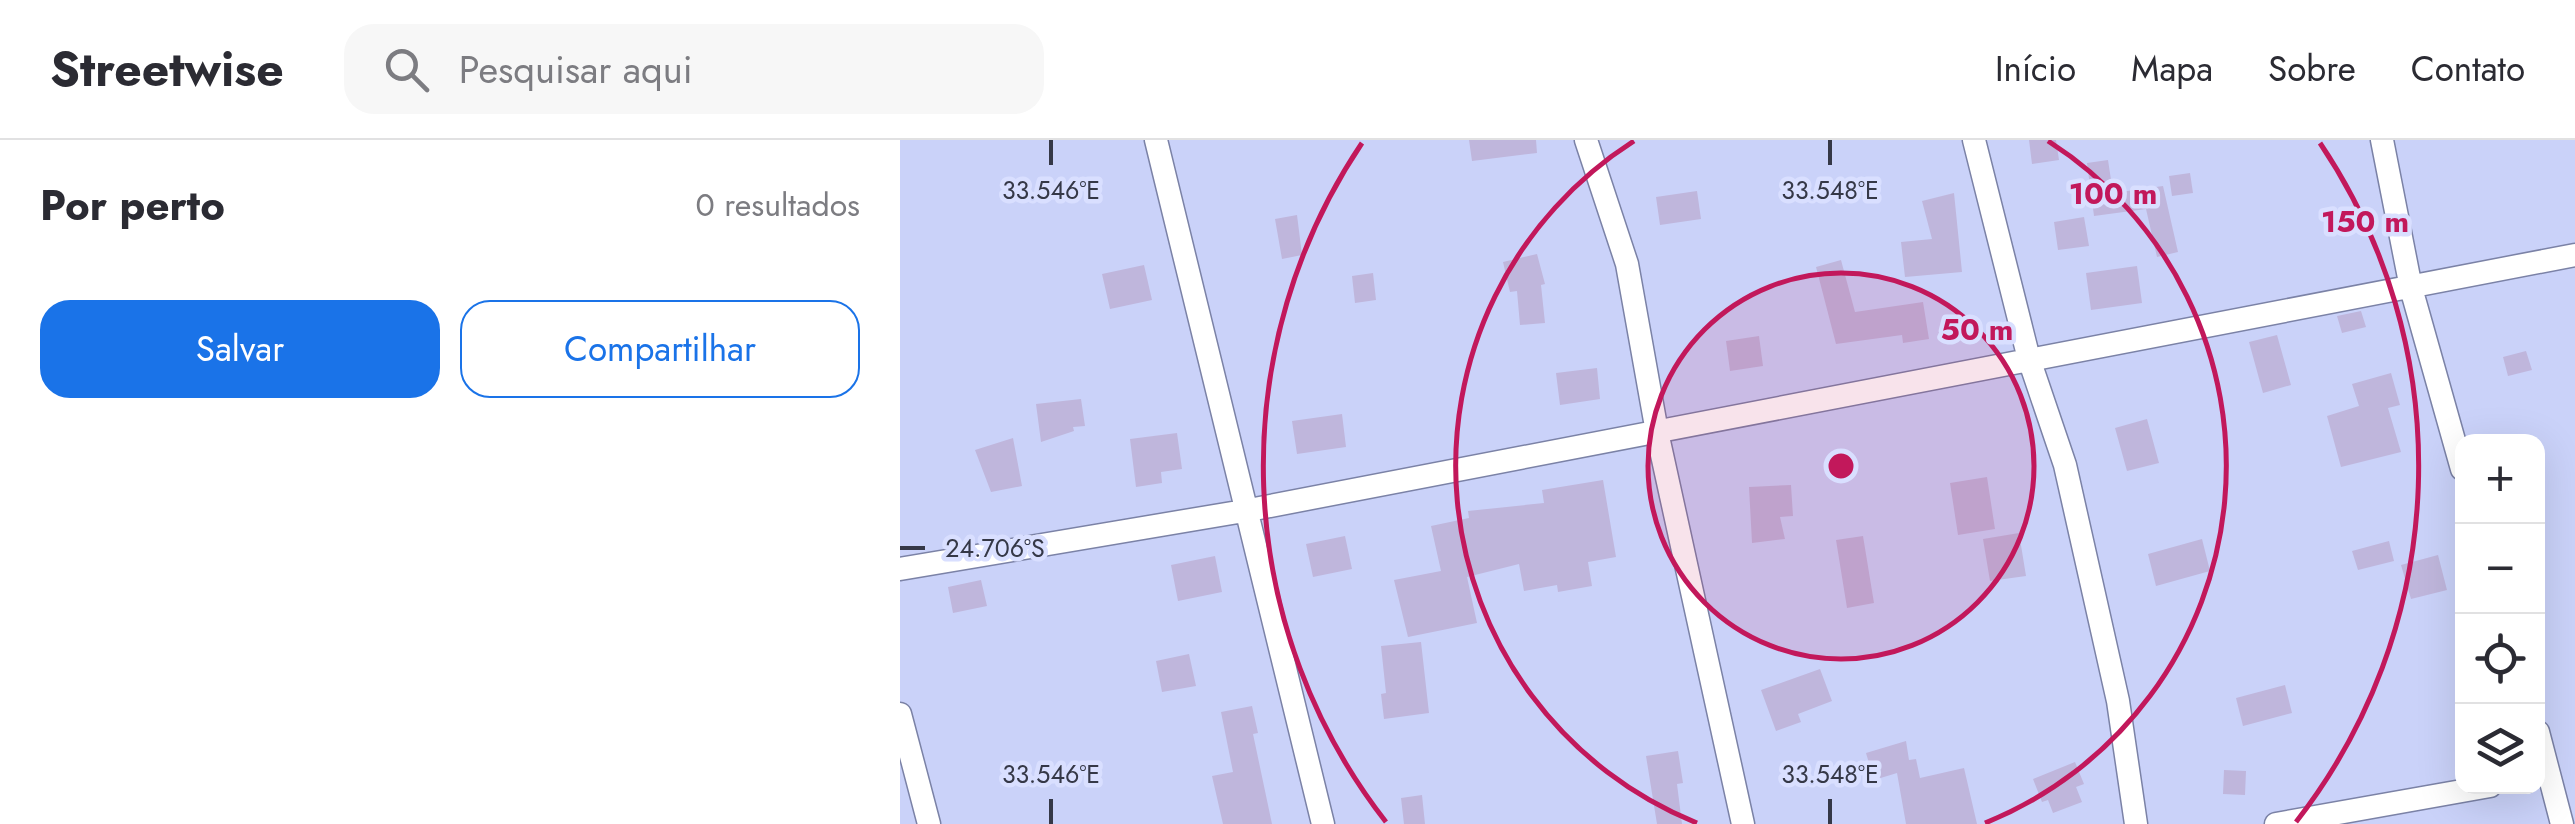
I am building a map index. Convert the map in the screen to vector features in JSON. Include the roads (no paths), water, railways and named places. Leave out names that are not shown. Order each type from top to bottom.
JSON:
[{"type":"street","points":[[1156,140],[1323,824]]},
{"type":"street","points":[[1586,140],[1628,264],[1658,432],[1743,824]]},
{"type":"street","points":[[1974,140],[2030,358],[2065,465],[2118,702],[2136,824]]},
{"type":"street","points":[[2382,140],[2411,288],[2455,445]]},
{"type":"street","points":[[900,569],[1244,511],[2575,255]]},
{"type":"street","points":[[900,714],[929,824]]},
{"type":"street","points":[[2545,777],[2575,771]]},
{"type":"street","points":[[2545,780],[2562,824]]},
{"type":"street","points":[[2276,824],[2455,792]]}]
